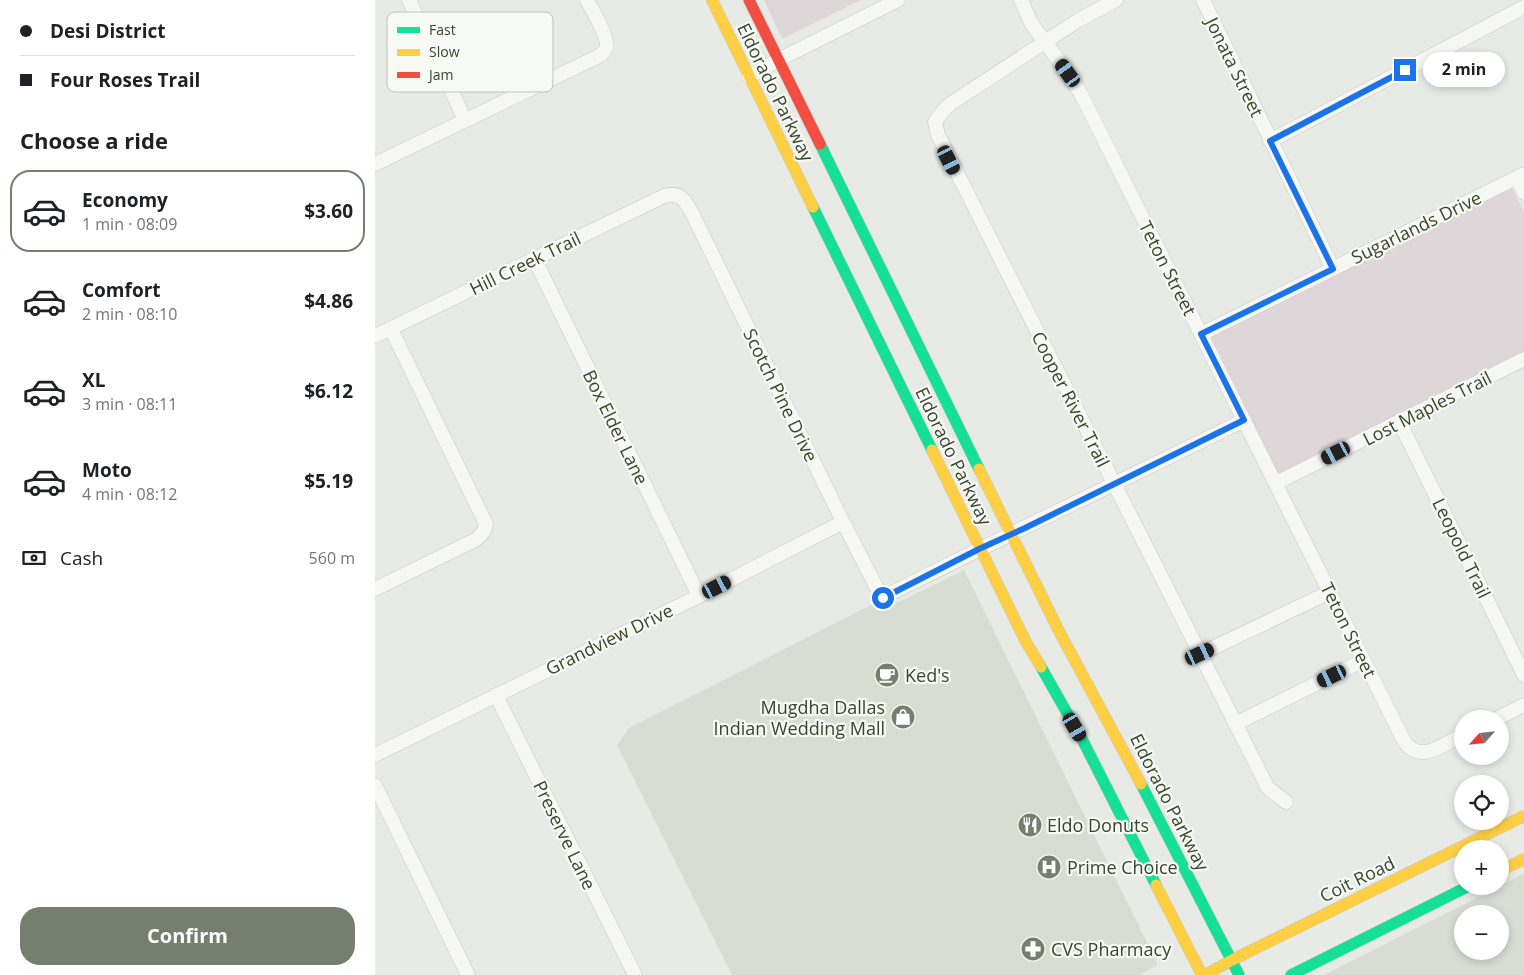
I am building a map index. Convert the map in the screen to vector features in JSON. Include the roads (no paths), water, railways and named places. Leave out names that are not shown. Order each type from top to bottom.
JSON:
[{"type":"main road","name":"Eldorado Parkway","points":[[712,0],[979,549],[1025,640],[1090,737],[1204,975]]},
{"type":"main road","name":"Eldorado Parkway","points":[[749,0],[1059,631],[1111,726],[1233,960],[1239,975]]},
{"type":"main road","points":[[1090,737],[1111,726]]},
{"type":"main road","name":"Coit Road","points":[[1204,975],[1524,816]]},
{"type":"main road","points":[[1509,866],[1524,859]]},
{"type":"main road","points":[[1291,975],[1454,894]]},
{"type":"street","points":[[409,0],[415,12]]},
{"type":"street","points":[[553,78],[597,57],[607,47],[604,34],[587,0]]},
{"type":"street","points":[[749,77],[778,60],[898,0]]},
{"type":"street","name":"Teton Street","points":[[1021,0],[1031,23],[1081,94],[1404,741],[1409,748],[1417,753],[1429,752],[1454,740]]},
{"type":"street","points":[[1045,42],[1077,21],[1116,0]]},
{"type":"street","name":"Jonata Street","points":[[1203,0],[1333,269]]},
{"type":"street","points":[[1270,141],[1524,7]]},
{"type":"street","name":"Cooper River Trail","points":[[1045,42],[950,104],[935,122],[938,135],[1268,788],[1286,802]]},
{"type":"street","points":[[452,92],[465,120]]},
{"type":"street","points":[[375,164],[524,92]]},
{"type":"street","points":[[1520,176],[1524,193]]},
{"type":"street","name":"Sugarlands Drive","points":[[1201,334],[1520,176]]},
{"type":"street","name":"Scotch Pine Drive","points":[[676,195],[685,202],[692,213],[843,522],[883,598],[979,549]]},
{"type":"street","name":"Hill Creek Trail","points":[[375,336],[664,196],[676,195]]},
{"type":"street","name":"Box Elder Lane","points":[[534,258],[699,596]]},
{"type":"street","points":[[375,589],[475,540],[485,529],[485,520],[391,329]]},
{"type":"street","name":"Lost Maples Trail","points":[[1276,483],[1524,359]]},
{"type":"street","points":[[979,549],[1244,420]]},
{"type":"street","name":"Leopold Trail","points":[[1399,421],[1524,675]]},
{"type":"street","name":"Grandview Drive","points":[[375,755],[699,596],[843,522]]},
{"type":"street","points":[[1200,654],[1330,592]]},
{"type":"street","points":[[1235,724],[1364,660]]},
{"type":"street","name":"Preserve Lane","points":[[496,695],[630,973]]},
{"type":"street","points":[[1509,712],[1524,705]]},
{"type":"street","points":[[375,785],[468,975]]},
{"type":"place","name":"Ked's","points":[[887,675]]},
{"type":"place","name":"Mugdha Dallas Indian Wedding Mall","points":[[903,717]]},
{"type":"place","name":"Eldo Donuts","points":[[1030,825]]},
{"type":"place","name":"Prime Choice","points":[[1049,867]]},
{"type":"place","name":"CVS Pharmacy","points":[[1033,949]]}]
